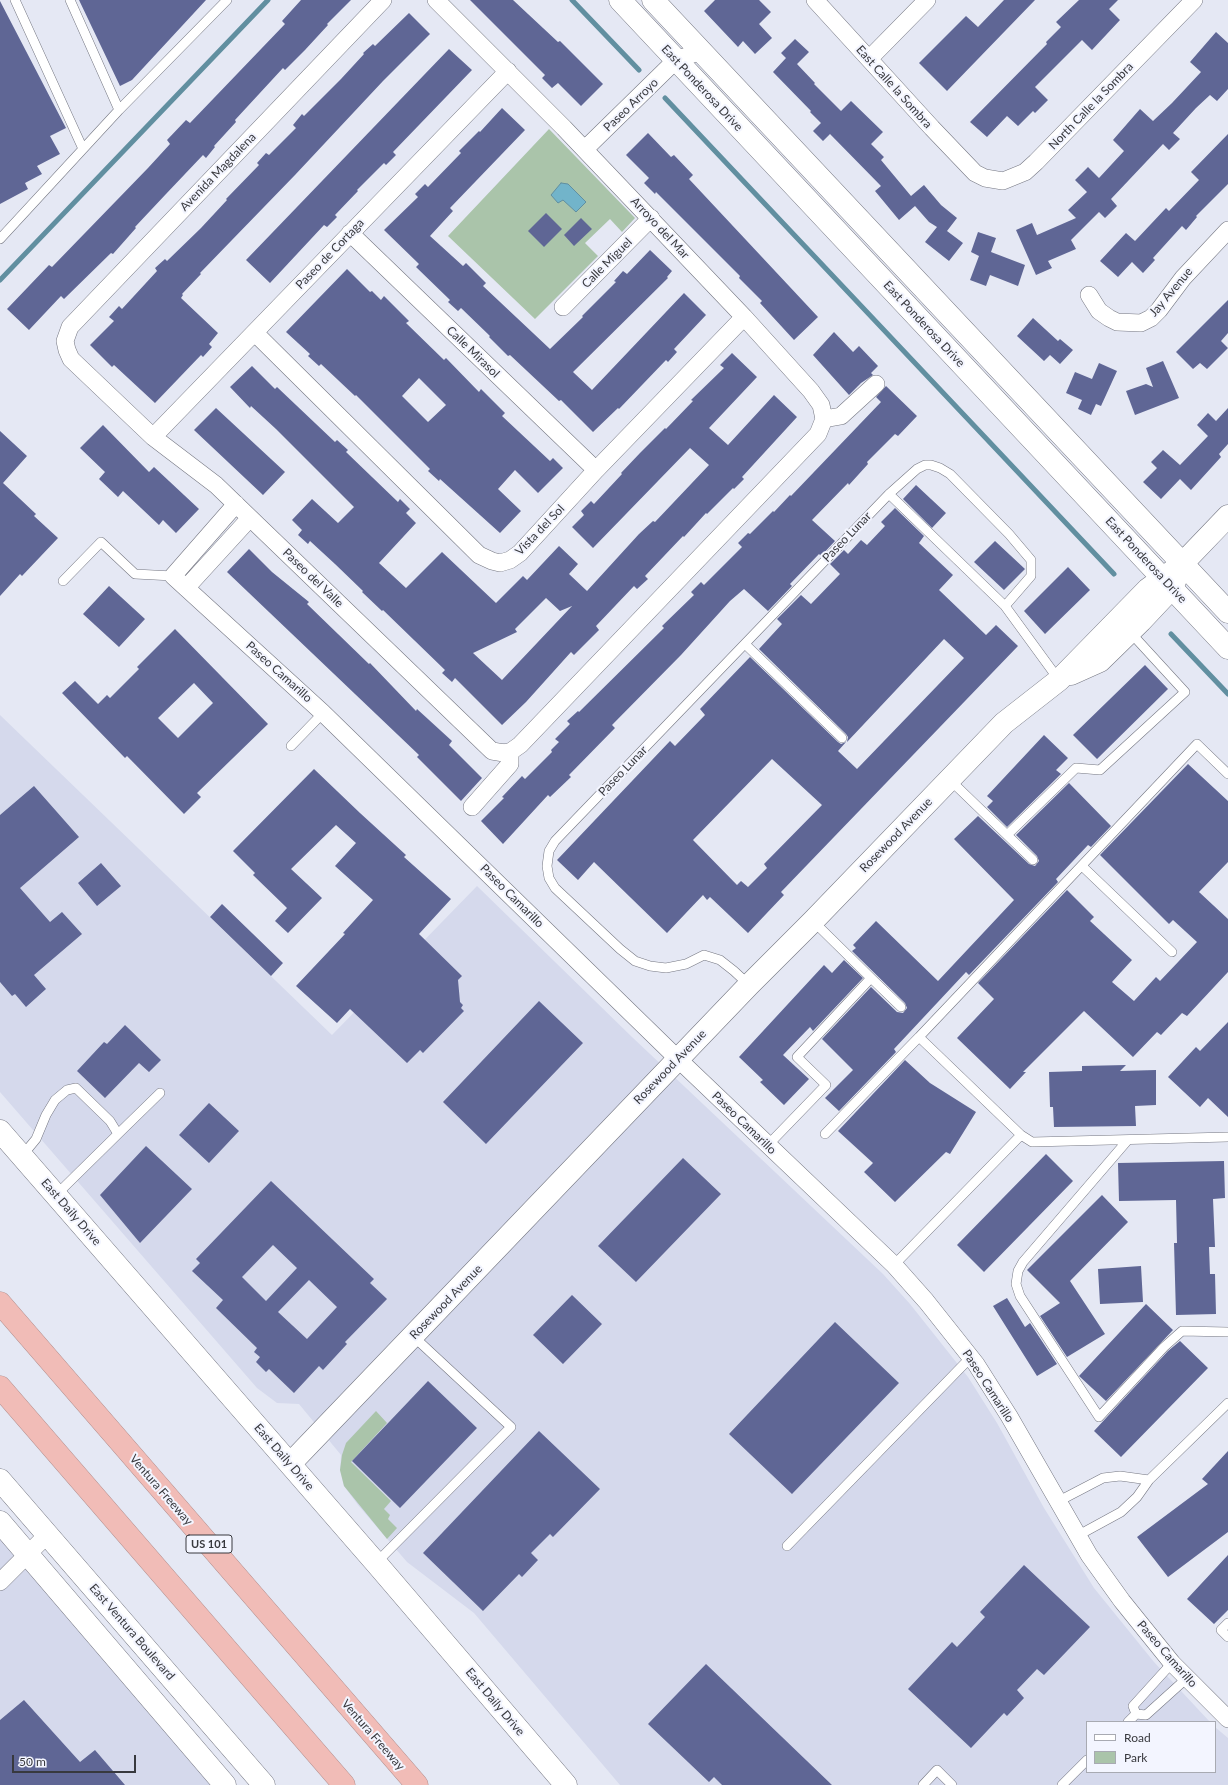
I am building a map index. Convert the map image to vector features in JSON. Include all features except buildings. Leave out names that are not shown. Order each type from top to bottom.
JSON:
[{"type":"highway","name":"Ventura Freeway","points":[[0,1303],[417,1785]]},
{"type":"highway","points":[[0,1387],[344,1785]]},
{"type":"main road","name":"East Ponderosa Drive","points":[[620,0],[1228,648]]},
{"type":"main road","name":"East Ponderosa Drive","points":[[653,0],[1228,612]]},
{"type":"main road","name":"Rosewood Avenue","points":[[1059,680],[1100,661],[1130,632],[1182,564],[1228,516]]},
{"type":"main road","name":"Rosewood Avenue","points":[[290,1464],[749,985],[813,921],[949,779],[1004,724],[1059,680],[1148,589],[1167,583]]},
{"type":"main road","name":"East Daily Drive","points":[[0,1131],[376,1563],[566,1785]]},
{"type":"main road","name":"East Ventura Boulevard","points":[[0,1480],[264,1785]]},
{"type":"main road","points":[[0,1522],[225,1785]]},
{"type":"street","name":"Avenida Magdalena","points":[[66,350],[65,341],[70,327],[383,0]]},
{"type":"street","name":"Arroyo del Mar","points":[[436,0],[585,149],[744,317],[811,391],[821,405],[824,419]]},
{"type":"street","name":"East Calle la Sombra","points":[[815,0],[975,173]]},
{"type":"street","points":[[869,59],[927,0]]},
{"type":"street","name":"North Calle la Sombra","points":[[975,173],[985,178],[1003,181],[1025,172],[1194,0]]},
{"type":"street","points":[[676,60],[701,51]]},
{"type":"street","name":"Paseo Arroyo","points":[[585,149],[676,60]]},
{"type":"street","name":"Paseo de Cortaga","points":[[153,437],[508,71]]},
{"type":"street","name":"Calle Miguel","points":[[563,307],[651,218]]},
{"type":"street","name":"Jay Avenue","points":[[1089,295],[1099,311],[1108,318],[1117,322],[1141,323],[1151,318],[1159,310],[1182,278],[1228,230]]},
{"type":"street","name":"Calle Mirasol","points":[[350,233],[596,470]]},
{"type":"street","name":"Vista del Sol","points":[[255,333],[479,555],[500,563],[510,560],[520,553],[596,470],[744,317]]},
{"type":"street","name":"Paseo del Valle","points":[[66,350],[71,359],[153,437],[216,485],[492,751],[504,753],[510,752]]},
{"type":"street","points":[[472,807],[510,764],[510,752],[520,746],[818,434],[824,419],[841,416],[876,384]]},
{"type":"street","points":[[173,576],[236,504]]},
{"type":"street","points":[[186,588],[250,518]]},
{"type":"street","name":"Paseo Camarillo","points":[[173,576],[323,713],[678,1060],[894,1265],[926,1301],[971,1357],[1008,1416],[1077,1536],[1122,1601],[1172,1662],[1228,1719]]},
{"type":"street","points":[[0,1582],[47,1535]]},
{"type":"lane","points":[[15,0],[83,149]]},
{"type":"lane","points":[[70,0],[119,110]]},
{"type":"lane","points":[[0,239],[119,110],[227,0]]},
{"type":"lane","name":"Paseo Lunar","points":[[749,985],[734,970],[720,960],[704,955],[686,964],[666,968],[650,966],[635,961],[620,949],[555,888],[550,878],[547,866],[549,851],[554,841],[889,494],[917,469],[925,465],[940,468],[950,474],[1031,560],[1031,576],[1005,606]]},
{"type":"lane","points":[[889,494],[1005,606],[1059,680]]},
{"type":"lane","points":[[63,581],[101,542],[135,574],[173,576]]},
{"type":"lane","points":[[1007,835],[1076,768],[1100,770],[1185,692],[1130,632]]},
{"type":"lane","points":[[745,644],[842,738]]},
{"type":"lane","points":[[291,746],[323,713]]},
{"type":"lane","points":[[825,1134],[1197,744],[1228,774]]},
{"type":"lane","points":[[949,779],[1033,860]]},
{"type":"lane","points":[[1082,866],[1172,952]]},
{"type":"lane","points":[[813,921],[901,1007]]},
{"type":"lane","points":[[768,1145],[826,1085],[797,1057],[871,978]]},
{"type":"lane","points":[[919,1037],[1021,1135],[1032,1142],[1127,1141],[1228,1137]]},
{"type":"lane","points":[[22,1156],[36,1139],[46,1115],[55,1100],[67,1090],[76,1088],[110,1121],[118,1134]]},
{"type":"lane","points":[[56,1195],[160,1093]]},
{"type":"lane","points":[[894,1265],[1021,1135]]},
{"type":"lane","points":[[1127,1141],[1023,1262],[1018,1271],[1016,1284],[1020,1296],[1099,1417],[1164,1347],[1182,1331],[1228,1332]]},
{"type":"lane","points":[[376,1563],[511,1427],[413,1336]]},
{"type":"lane","points":[[787,1546],[971,1357]]},
{"type":"lane","points":[[1077,1536],[1121,1512],[1137,1497],[1149,1480],[1228,1403]]},
{"type":"lane","points":[[1057,1502],[1103,1478],[1120,1476],[1149,1480]]},
{"type":"lane","points":[[1228,1623],[1221,1630],[1228,1637]]},
{"type":"lane","points":[[1136,1714],[1133,1706],[1172,1662]]},
{"type":"lane","points":[[1136,1714],[1146,1715],[1187,1678]]},
{"type":"lane","points":[[1129,1721],[1136,1714]]},
{"type":"lane","points":[[1062,1785],[1086,1761]]},
{"type":"lane","points":[[923,1785],[937,1770],[952,1785]]},
{"type":"shaded area","points":[[0,715],[332,1035],[477,886],[632,1037],[883,1274],[910,1304],[968,1377],[997,1423],[1044,1508],[1094,1588],[1154,1662],[1209,1721],[1086,1721],[1086,1773],[1216,1773],[1216,1728],[1228,1738],[1228,1785],[620,1785],[474,1613],[407,1562],[358,1505],[344,1486],[340,1470],[341,1455],[299,1404],[277,1403],[257,1388],[0,1092]]},
{"type":"shaded area","points":[[0,1537],[215,1785],[0,1785]]},
{"type":"green space","points":[[549,129],[635,218],[622,232],[610,219],[585,243],[598,256],[535,319],[448,236]]},
{"type":"green space","points":[[376,1411],[387,1423],[351,1462],[391,1501],[384,1509],[390,1515],[388,1519],[397,1528],[387,1539],[344,1486],[340,1470],[342,1455],[346,1443]]},
{"type":"water","points":[[561,183],[568,184],[586,202],[576,212],[563,200],[558,203],[551,195]]},
{"type":"waterway","points":[[0,280],[268,0]]},
{"type":"waterway","points":[[572,0],[639,70]]},
{"type":"waterway","points":[[665,98],[1114,574]]},
{"type":"waterway","points":[[1171,634],[1228,694]]}]
